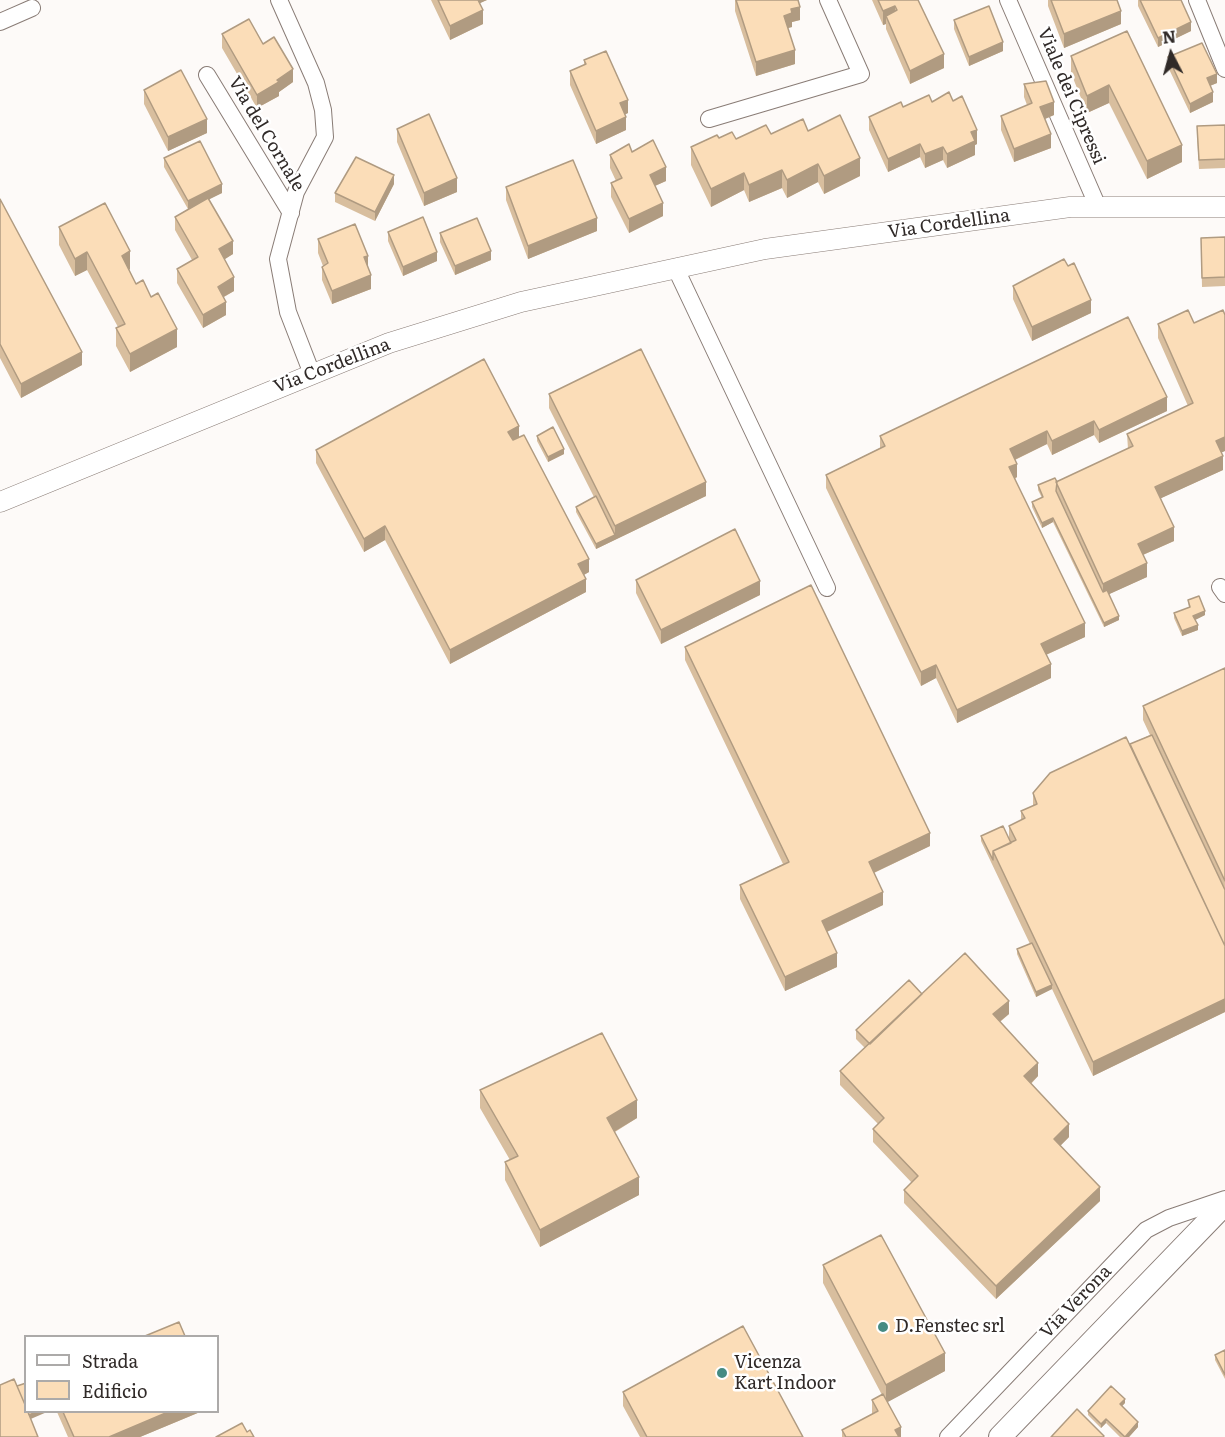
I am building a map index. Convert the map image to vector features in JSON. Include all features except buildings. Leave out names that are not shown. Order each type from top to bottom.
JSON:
[{"type":"main road","name":"Via Verona","points":[[1000,1437],[1225,1202]]},
{"type":"street","name":"Via del Cornale","points":[[279,0],[316,83],[323,110],[325,137],[296,192],[278,259],[281,285],[312,374]]},
{"type":"street","points":[[709,119],[861,75],[828,0]]},
{"type":"street","name":"Viale dei Cipressi","points":[[1008,0],[1098,207]]},
{"type":"street","points":[[1197,0],[1225,69]]},
{"type":"street","points":[[0,21],[32,8]]},
{"type":"street","name":"Via del Cornale","points":[[207,75],[291,213]]},
{"type":"street","name":"Via Cordellina","points":[[0,502],[390,343],[521,302],[765,249],[1070,207],[1225,207]]},
{"type":"street","points":[[676,269],[827,588]]},
{"type":"street","name":"Via Verona","points":[[948,1437],[1146,1230],[1169,1218],[1225,1202]]},
{"type":"place","name":"D.Fenstec srl","points":[[883,1327]]},
{"type":"place","name":"Vicenza Kart Indoor","points":[[722,1373]]}]
